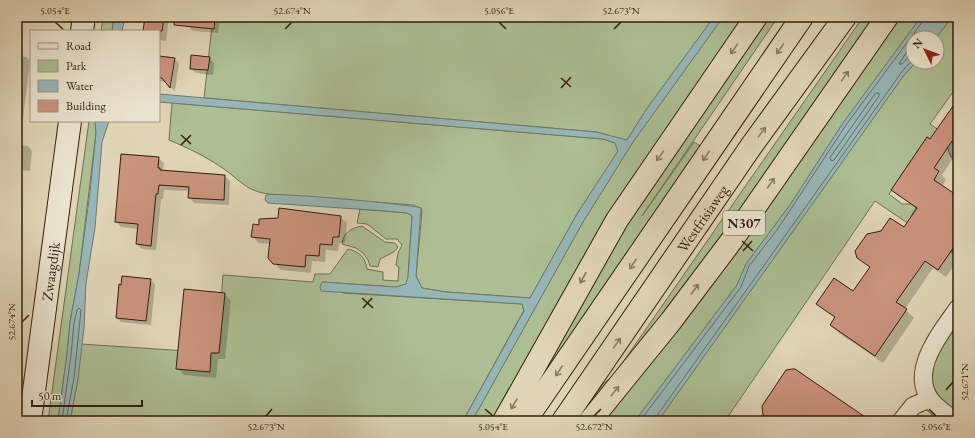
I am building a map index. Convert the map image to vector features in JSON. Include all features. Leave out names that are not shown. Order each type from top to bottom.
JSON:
[{"type":"highway","points":[[504,421],[617,220],[756,17]]},
{"type":"highway","name":"Westfrisiaweg","points":[[525,421],[802,17]]},
{"type":"highway","name":"Westfrisiaweg","points":[[563,421],[752,145],[845,17]]},
{"type":"highway","name":"N307","points":[[590,421],[671,321],[732,240],[886,17]]},
{"type":"street","points":[[82,30],[84,17]]},
{"type":"street","name":"Zwaagdijk","points":[[30,421],[70,122]]},
{"type":"street","points":[[958,308],[931,347],[924,373],[925,386],[929,399],[940,410],[958,420]]},
{"type":"street","points":[[901,421],[913,406],[929,399]]},
{"type":"green space","points":[[103,17],[114,17],[112,30],[101,30]]},
{"type":"green space","points":[[213,17],[714,17],[648,107],[627,140],[596,132],[204,98]]},
{"type":"green space","points":[[723,17],[752,17],[498,421],[472,421],[583,222],[633,142]]},
{"type":"green space","points":[[763,17],[778,17],[642,216],[694,142],[702,147],[528,398],[573,305]]},
{"type":"green space","points":[[863,17],[877,17],[733,222],[582,421],[579,419],[603,384],[614,375]]},
{"type":"green space","points":[[892,17],[921,17],[911,30],[905,30],[905,39],[843,123],[790,205],[746,264],[737,285],[635,421],[595,421]]},
{"type":"green space","points":[[952,17],[958,17],[958,85],[930,124],[958,143],[958,161],[951,157],[947,147],[939,145],[927,137],[889,194],[902,204],[914,204],[917,206],[911,216],[956,247],[958,245],[958,257],[875,201],[725,421],[658,421],[904,75],[909,70],[945,70],[945,30],[942,30]]},
{"type":"green space","points":[[172,103],[603,139],[615,143],[618,151],[577,214],[530,298],[446,292],[422,288],[416,276],[422,211],[421,208],[413,205],[269,194],[255,191],[244,185],[211,161],[169,140]]},
{"type":"green space","points":[[89,122],[95,122],[96,133],[79,274],[70,322],[58,421],[48,421]]},
{"type":"green space","points":[[360,209],[407,213],[412,216],[408,277],[406,284],[396,287],[322,282],[343,293],[522,304],[524,310],[463,421],[70,421],[78,379],[81,344],[217,353],[223,275],[313,282],[315,274],[330,274],[348,249],[356,252],[363,258],[367,269],[383,272],[383,280],[398,281],[399,267],[396,265],[398,253],[402,245],[397,239],[386,239],[367,224],[357,223]]},
{"type":"green space","points":[[362,226],[385,242],[395,243],[398,247],[394,252],[380,259],[378,267],[370,266],[363,253],[356,248],[342,244],[344,237],[348,232],[354,228]]},
{"type":"green space","points":[[953,329],[958,333],[958,388],[956,390],[958,393],[958,406],[952,409],[941,399],[935,389],[932,379],[932,370],[940,350]]},
{"type":"green space","points":[[929,417],[941,421],[912,421],[918,418]]},
{"type":"water","points":[[114,17],[125,17],[122,30],[112,30]]},
{"type":"water","points":[[714,17],[723,17],[633,142],[583,222],[472,421],[463,421],[524,311],[522,304],[321,291],[320,287],[322,282],[396,287],[406,284],[408,277],[412,216],[407,213],[386,211],[268,203],[265,200],[266,195],[292,195],[342,199],[421,208],[416,276],[422,288],[446,292],[530,298],[577,214],[618,151],[615,143],[603,139],[160,102],[160,94],[596,132],[627,140],[648,107]]},
{"type":"water","points":[[921,17],[952,17],[942,30],[911,30]]},
{"type":"water","points":[[905,39],[905,70],[909,70],[658,421],[635,421],[737,285],[746,264],[790,205],[843,123]]},
{"type":"water","points":[[95,122],[109,122],[102,142],[95,228],[86,283],[84,328],[78,379],[70,421],[58,421],[70,322],[79,274],[90,192],[96,133]]},
{"type":"building","points":[[145,17],[164,17],[162,31],[143,30]]},
{"type":"building","points":[[175,17],[215,17],[214,29],[174,25]]},
{"type":"building","points":[[191,55],[210,57],[208,70],[190,69]]},
{"type":"building","points":[[160,56],[175,58],[170,88],[160,77]]},
{"type":"building","points":[[958,99],[958,139],[952,141],[934,168],[939,171],[934,180],[958,196],[958,241],[938,270],[925,261],[896,302],[907,309],[875,356],[830,325],[835,317],[816,304],[834,278],[853,291],[870,267],[857,258],[855,251],[867,234],[881,231],[890,218],[904,227],[917,208],[891,190],[927,137],[930,139]]},
{"type":"building","points":[[121,154],[159,157],[158,168],[160,168],[160,170],[225,175],[224,200],[188,198],[189,187],[159,185],[158,194],[156,194],[151,246],[136,244],[138,224],[115,222]]},
{"type":"building","points":[[279,208],[341,216],[339,237],[333,237],[332,245],[320,244],[319,256],[306,255],[305,267],[273,264],[268,258],[270,239],[251,237],[253,224],[259,225],[259,219],[278,218]]},
{"type":"building","points":[[122,276],[151,279],[146,321],[116,318],[119,284],[121,285]]},
{"type":"building","points":[[184,289],[225,293],[219,353],[211,353],[210,372],[176,369]]},
{"type":"building","points":[[795,369],[871,421],[772,421],[763,415],[762,406],[786,370]]}]
